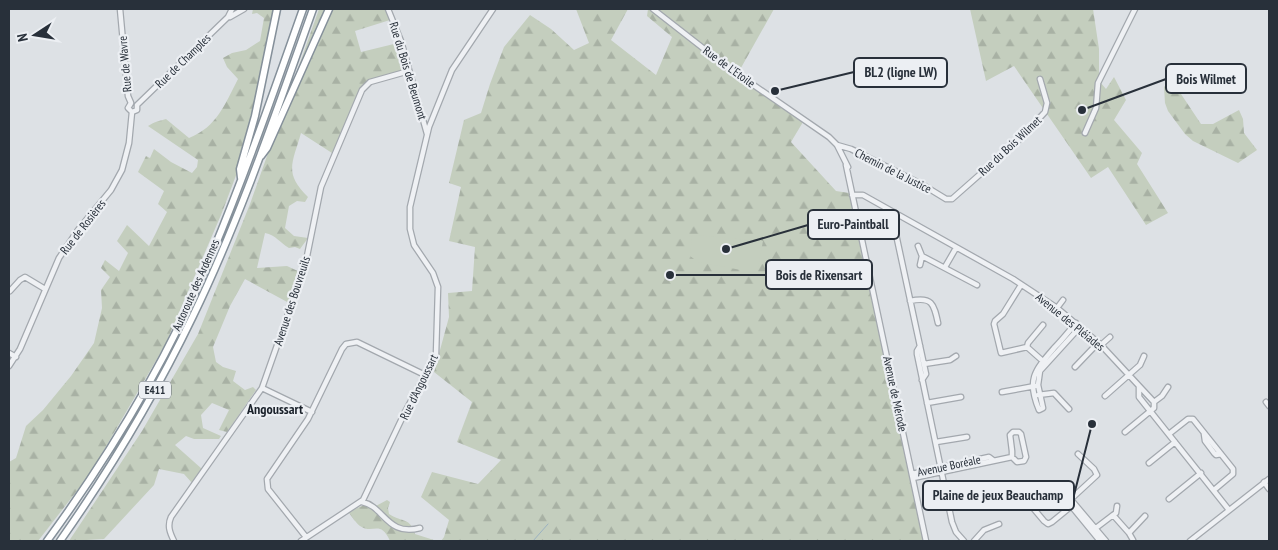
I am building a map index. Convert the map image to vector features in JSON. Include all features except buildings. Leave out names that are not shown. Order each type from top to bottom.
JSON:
[{"type":"highway","points":[[242,180],[240,170],[255,116],[277,9]]},
{"type":"highway","name":"Autoroute des Ardennes","points":[[48,541],[105,458],[167,349],[207,265],[242,180],[304,9]]},
{"type":"highway","name":"Autoroute des Ardennes","points":[[60,541],[121,449],[175,353],[218,260],[313,9]]},
{"type":"highway","points":[[257,161],[267,148],[329,9]]},
{"type":"street","name":"Rue de Wavre","points":[[125,9],[120,11],[128,96],[131,103],[128,108],[132,112]]},
{"type":"street","name":"Rue de Champles","points":[[132,112],[228,17],[232,9]]},
{"type":"street","name":"Rue de Champles","points":[[228,17],[244,9]]},
{"type":"street","name":"Rue du Bois de Beumont","points":[[388,9],[401,42],[427,134]]},
{"type":"street","name":"Rue d'Angoussart","points":[[362,502],[405,412],[437,351],[438,287],[433,272],[414,245],[410,229],[409,211],[427,134],[454,66],[493,9]]},
{"type":"street","name":"Rue de L'Etoile","points":[[654,9],[726,66],[822,131],[837,145],[846,165],[853,195]]},
{"type":"street","points":[[1085,133],[1096,108],[1098,83],[1135,9]]},
{"type":"street","name":"Avenue des Bouvreuils","points":[[174,541],[169,530],[171,517],[262,388],[305,266],[321,187],[359,94],[365,85],[370,82],[409,71]]},
{"type":"street","name":"Rue du Bois Wilmet","points":[[948,200],[954,198],[1008,150],[1045,112],[1047,103],[1040,79]]},
{"type":"street","points":[[131,103],[137,105]]},
{"type":"street","name":"Rue de Rosières","points":[[9,366],[16,357],[59,258],[66,246],[104,200],[117,180],[126,158],[132,112]]},
{"type":"street","name":"Chemin de la Justice","points":[[837,145],[851,149],[923,185],[948,200]]},
{"type":"street","name":"Avenue des Pléiades","points":[[853,195],[863,195],[905,218],[1021,284],[1057,308],[1100,344],[1154,402]]},
{"type":"street","name":"Avenue de Mérode","points":[[853,195],[926,541]]},
{"type":"street","points":[[891,211],[924,364],[926,376],[922,380]]},
{"type":"street","points":[[894,225],[898,220],[905,218]]},
{"type":"street","points":[[918,246],[922,256],[920,265]]},
{"type":"street","points":[[945,267],[956,248]]},
{"type":"street","points":[[922,256],[977,285]]},
{"type":"street","points":[[10,291],[23,277],[45,288]]},
{"type":"street","points":[[1000,359],[1001,353],[994,324],[1003,314],[1021,284]]},
{"type":"street","points":[[910,301],[921,298],[932,304],[935,307],[938,323]]},
{"type":"street","points":[[1057,308],[1063,300]]},
{"type":"street","points":[[1027,347],[1028,343],[1043,325]]},
{"type":"street","points":[[1069,409],[1054,393],[1038,395],[1034,374],[1078,325]]},
{"type":"street","points":[[1075,367],[1110,337]]},
{"type":"street","points":[[306,537],[268,489],[266,482],[312,412],[342,349],[346,344],[357,342],[425,376]]},
{"type":"street","points":[[920,346],[916,352],[954,528],[964,541]]},
{"type":"street","points":[[1001,353],[1027,347]]},
{"type":"street","points":[[1027,347],[1044,363]]},
{"type":"street","points":[[9,353],[16,357]]},
{"type":"street","points":[[924,364],[950,360],[956,356]]},
{"type":"street","points":[[1105,396],[1140,365],[1144,356]]},
{"type":"street","points":[[1139,385],[1139,397],[1230,510]]},
{"type":"street","points":[[1002,392],[1035,386]]},
{"type":"street","points":[[1125,432],[1154,408],[1154,402],[1162,396],[1168,387]]},
{"type":"street","points":[[262,388],[312,412]]},
{"type":"street","points":[[927,403],[961,397]]},
{"type":"street","points":[[1169,434],[1190,418],[1221,454],[1234,472],[1214,490]]},
{"type":"street","name":"Avenue Boréale","points":[[1019,432],[1022,434],[1026,459],[1017,462],[1012,456],[1010,436],[1012,433],[1019,432]]},
{"type":"street","points":[[936,442],[967,438]]},
{"type":"street","points":[[1150,463],[1175,442]]},
{"type":"street","points":[[1028,502],[1044,521],[1048,524],[1052,522],[1097,475],[1086,460],[1078,454]]},
{"type":"street","name":"Avenue Boréale","points":[[912,476],[1012,456]]},
{"type":"street","points":[[1169,499],[1201,473]]},
{"type":"street","points":[[1190,541],[1269,479]]},
{"type":"street","points":[[1052,480],[1054,485],[1099,537],[1106,541]]},
{"type":"street","points":[[1264,482],[1269,489]]},
{"type":"street","points":[[1033,486],[1054,485]]},
{"type":"street","points":[[948,499],[972,489],[979,490]]},
{"type":"street","points":[[301,541],[362,502],[368,504],[401,529],[406,531],[420,528]]},
{"type":"street","points":[[1094,530],[1116,513],[1117,506]]},
{"type":"street","points":[[1114,515],[1133,540]]},
{"type":"street","points":[[1129,533],[1146,516]]},
{"type":"street","points":[[974,541],[984,530],[999,524]]},
{"type":"street","points":[[1092,541],[1099,537]]},
{"type":"green space","points":[[253,9],[274,9],[257,99],[243,157],[221,215],[165,345],[90,474],[38,541],[9,541],[9,462],[16,458],[26,426],[43,410],[71,376],[94,343],[102,308],[101,290],[110,277],[101,268],[105,260],[119,271],[128,253],[117,241],[127,225],[149,246],[167,212],[158,204],[164,191],[138,172],[146,156],[150,158],[154,149],[171,162],[192,173],[197,167],[198,160],[148,126],[166,119],[189,138],[207,128],[219,114],[238,79],[227,67],[223,58],[232,53],[246,50],[260,41],[264,18],[257,13],[252,14]]},
{"type":"green space","points":[[319,9],[386,9],[390,20],[355,31],[361,52],[398,43],[406,70],[369,80],[361,87],[332,153],[301,133],[292,167],[295,181],[308,197],[305,202],[297,201],[289,206],[285,228],[294,236],[308,238],[300,249],[295,247],[289,248],[275,237],[265,233],[257,268],[287,266],[300,272],[289,303],[245,279],[230,306],[213,347],[216,362],[223,367],[236,371],[233,381],[245,390],[253,387],[256,390],[227,432],[219,430],[229,410],[212,403],[201,415],[203,428],[221,436],[219,439],[194,439],[186,436],[175,445],[202,469],[192,483],[184,474],[159,469],[154,485],[104,539],[69,541],[142,431],[198,334],[250,204]]},
{"type":"green space","points":[[576,9],[628,9],[611,40],[656,75],[672,37],[647,16],[648,9],[774,9],[737,75],[803,122],[791,142],[836,191],[849,193],[923,541],[441,541],[449,520],[421,497],[432,472],[478,484],[501,460],[457,442],[472,402],[434,372],[449,317],[448,293],[472,291],[475,247],[449,241],[461,187],[449,183],[464,120],[481,113],[504,47],[530,15],[551,29],[574,50],[589,43]]},
{"type":"green space","points":[[970,9],[1093,9],[1099,49],[1099,83],[1106,89],[1114,77],[1126,100],[1114,120],[1142,153],[1137,164],[1168,213],[1146,225],[1108,167],[1091,178],[1014,66],[986,81]]},
{"type":"green space","points":[[1171,79],[1201,124],[1213,124],[1239,110],[1243,119],[1244,133],[1257,150],[1238,163],[1193,141],[1185,134],[1168,111],[1165,103],[1164,87]]},
{"type":"green space","points":[[692,235],[763,241],[757,273],[698,262],[690,256]]},
{"type":"green space","points":[[387,500],[390,502],[389,514],[411,525],[415,534],[437,541],[390,541],[380,529],[369,529],[360,526],[349,513],[361,506],[374,507]]},
{"type":"waterway","points":[[533,541],[548,524]]},
{"type":"place","name":"BL2 (ligne LW)","points":[[775,91]]},
{"type":"place","name":"Bois Wilmet","points":[[1082,110]]},
{"type":"place","name":"Euro-Paintball","points":[[726,249]]},
{"type":"place","name":"Bois de Rixensart","points":[[670,275]]},
{"type":"place","name":"Plaine de jeux Beauchamp","points":[[1092,424]]},
{"type":"district","name":"Angoussart","points":[[275,409]]}]
